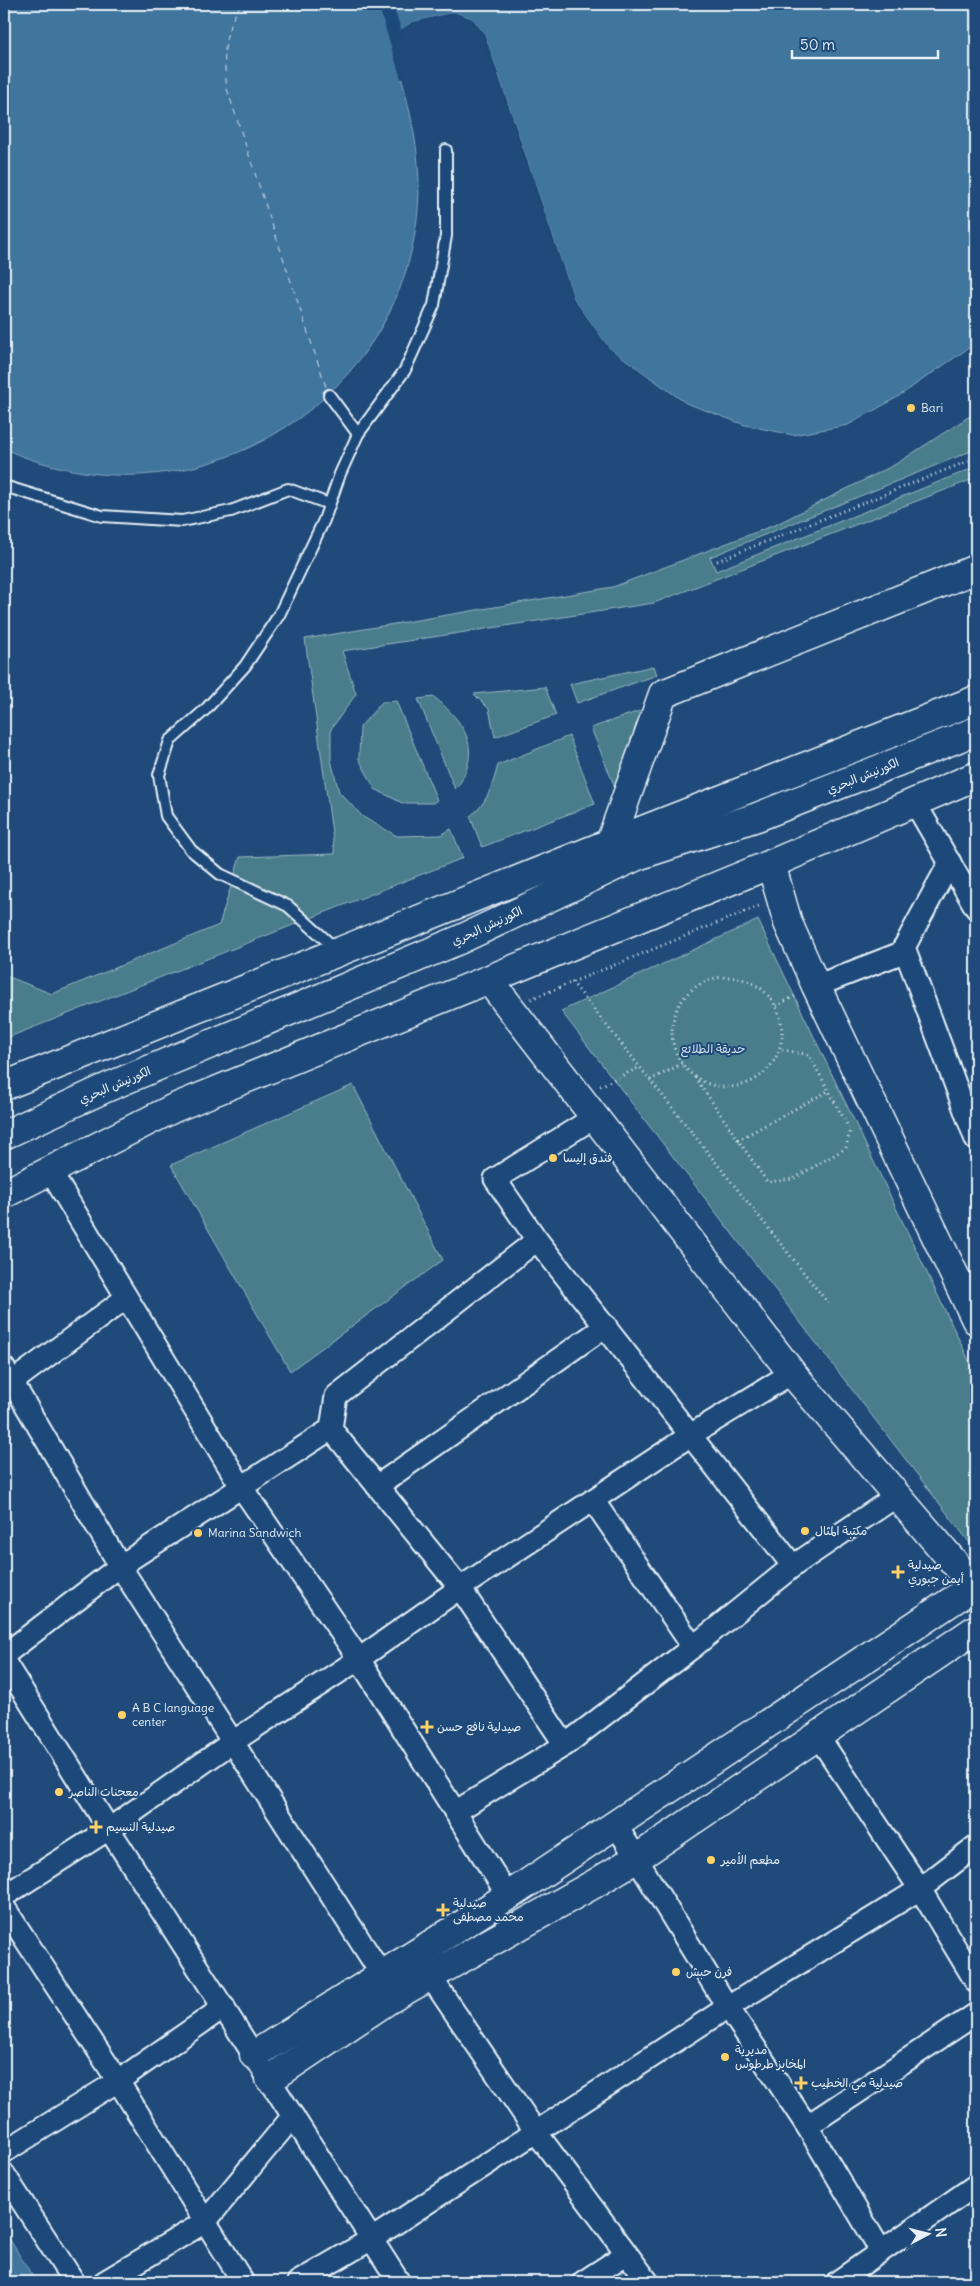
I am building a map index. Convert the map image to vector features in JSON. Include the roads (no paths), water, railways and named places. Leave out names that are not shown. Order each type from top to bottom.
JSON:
[{"type":"street","points":[[610,843],[663,694],[976,569]]},
{"type":"street","points":[[4,1086],[610,843],[976,700]]},
{"type":"street","name":"الكورنيش البحري","points":[[4,1134],[108,1087],[459,940],[637,856],[757,817],[976,731]]},
{"type":"street","points":[[4,1194],[48,1169],[174,1108],[771,864],[976,776]]},
{"type":"street","points":[[915,803],[976,908]]},
{"type":"street","points":[[816,986],[901,953],[950,862]]},
{"type":"street","points":[[771,864],[788,923],[816,986],[975,1316]]},
{"type":"street","points":[[904,947],[976,1140]]},
{"type":"street","points":[[254,2055],[508,1896],[976,1586],[792,1373],[489,980]]},
{"type":"street","points":[[587,1106],[495,1179],[538,1240],[692,1434],[793,1566]]},
{"type":"street","points":[[48,1169],[242,1488],[359,1660],[508,1896]]},
{"type":"street","points":[[538,1240],[336,1396],[331,1429],[460,1588],[565,1744]]},
{"type":"street","points":[[126,1298],[7,1380],[120,1566],[234,1741],[382,1975]]},
{"type":"street","points":[[377,1486],[606,1326]]},
{"type":"street","points":[[4,1896],[109,1829],[234,1741],[359,1660],[460,1588],[692,1434],[792,1373]]},
{"type":"street","points":[[4,1655],[120,1566],[331,1429]]},
{"type":"street","points":[[455,1812],[565,1744],[693,1647],[793,1566],[898,1495]]},
{"type":"street","points":[[593,1500],[693,1647]]},
{"type":"street","points":[[270,2079],[388,2000],[637,1858],[976,1629]]},
{"type":"street","points":[[4,1661],[370,2240],[399,2282]]},
{"type":"street","points":[[818,1736],[920,1889],[976,1982]]},
{"type":"street","points":[[616,1825],[728,2007],[807,2126],[881,2251]]},
{"type":"street","points":[[298,2282],[370,2240],[728,2007],[920,1889],[976,1846]]},
{"type":"street","points":[[4,1906],[118,2080],[243,2282]]},
{"type":"street","points":[[430,1976],[536,2132],[648,2282]]},
{"type":"street","points":[[4,2152],[118,2080],[224,2007]]},
{"type":"street","points":[[807,2126],[976,2014]]},
{"type":"street","points":[[104,2282],[205,2222],[293,2116]]},
{"type":"street","points":[[4,2174],[74,2282]]},
{"type":"street","points":[[837,2282],[976,2186]]},
{"type":"street","points":[[583,2282],[626,2254]]},
{"type":"lane","points":[[339,953],[288,906],[220,874],[191,850],[166,816],[159,775],[170,741],[206,709],[244,666],[279,615],[308,556],[358,434],[405,370],[434,305],[446,236],[446,150]]},
{"type":"lane","points":[[329,395],[358,434]]},
{"type":"lane","points":[[4,486],[102,516],[182,522],[231,511],[288,489],[329,504]]},
{"type":"water","points":[[4,4],[976,4],[976,343],[896,398],[848,425],[793,435],[745,425],[686,403],[609,348],[574,299],[485,35],[473,19],[454,12],[413,22],[401,29],[392,44],[412,120],[416,145],[419,195],[417,221],[412,248],[394,302],[366,351],[330,393],[286,427],[237,453],[184,469],[129,475],[72,470],[28,458],[4,448]]},
{"type":"water","points":[[4,2230],[36,2282],[4,2282]]},
{"type":"place","name":"Bari","points":[[911,408]]},
{"type":"place","name":"فندق إليسا","points":[[553,1158]]},
{"type":"place","name":"مكتبة المثال","points":[[805,1531]]},
{"type":"place","name":"Marina Sandwich","points":[[198,1533]]},
{"type":"place","name":"صيدلية أيمن جبوري","points":[[898,1572]]},
{"type":"place","name":"A B C language center","points":[[122,1715]]},
{"type":"place","name":"صيدلية نافع حسن","points":[[427,1727]]},
{"type":"place","name":"معجنات الناصر","points":[[59,1792]]},
{"type":"place","name":"صيدلية النسيم","points":[[96,1827]]},
{"type":"place","name":"مطعم الأمير","points":[[711,1860]]},
{"type":"place","name":"صيدلية محمد مصطفى","points":[[443,1910]]},
{"type":"place","name":"فرن حبش","points":[[676,1972]]},
{"type":"place","name":"مديرية المخابز طرطوس","points":[[725,2057]]},
{"type":"place","name":"صيدلية مي الخطيب","points":[[801,2083]]},
{"type":"park label","name":"حديقة الطلائع","points":[[713,1049]]}]
